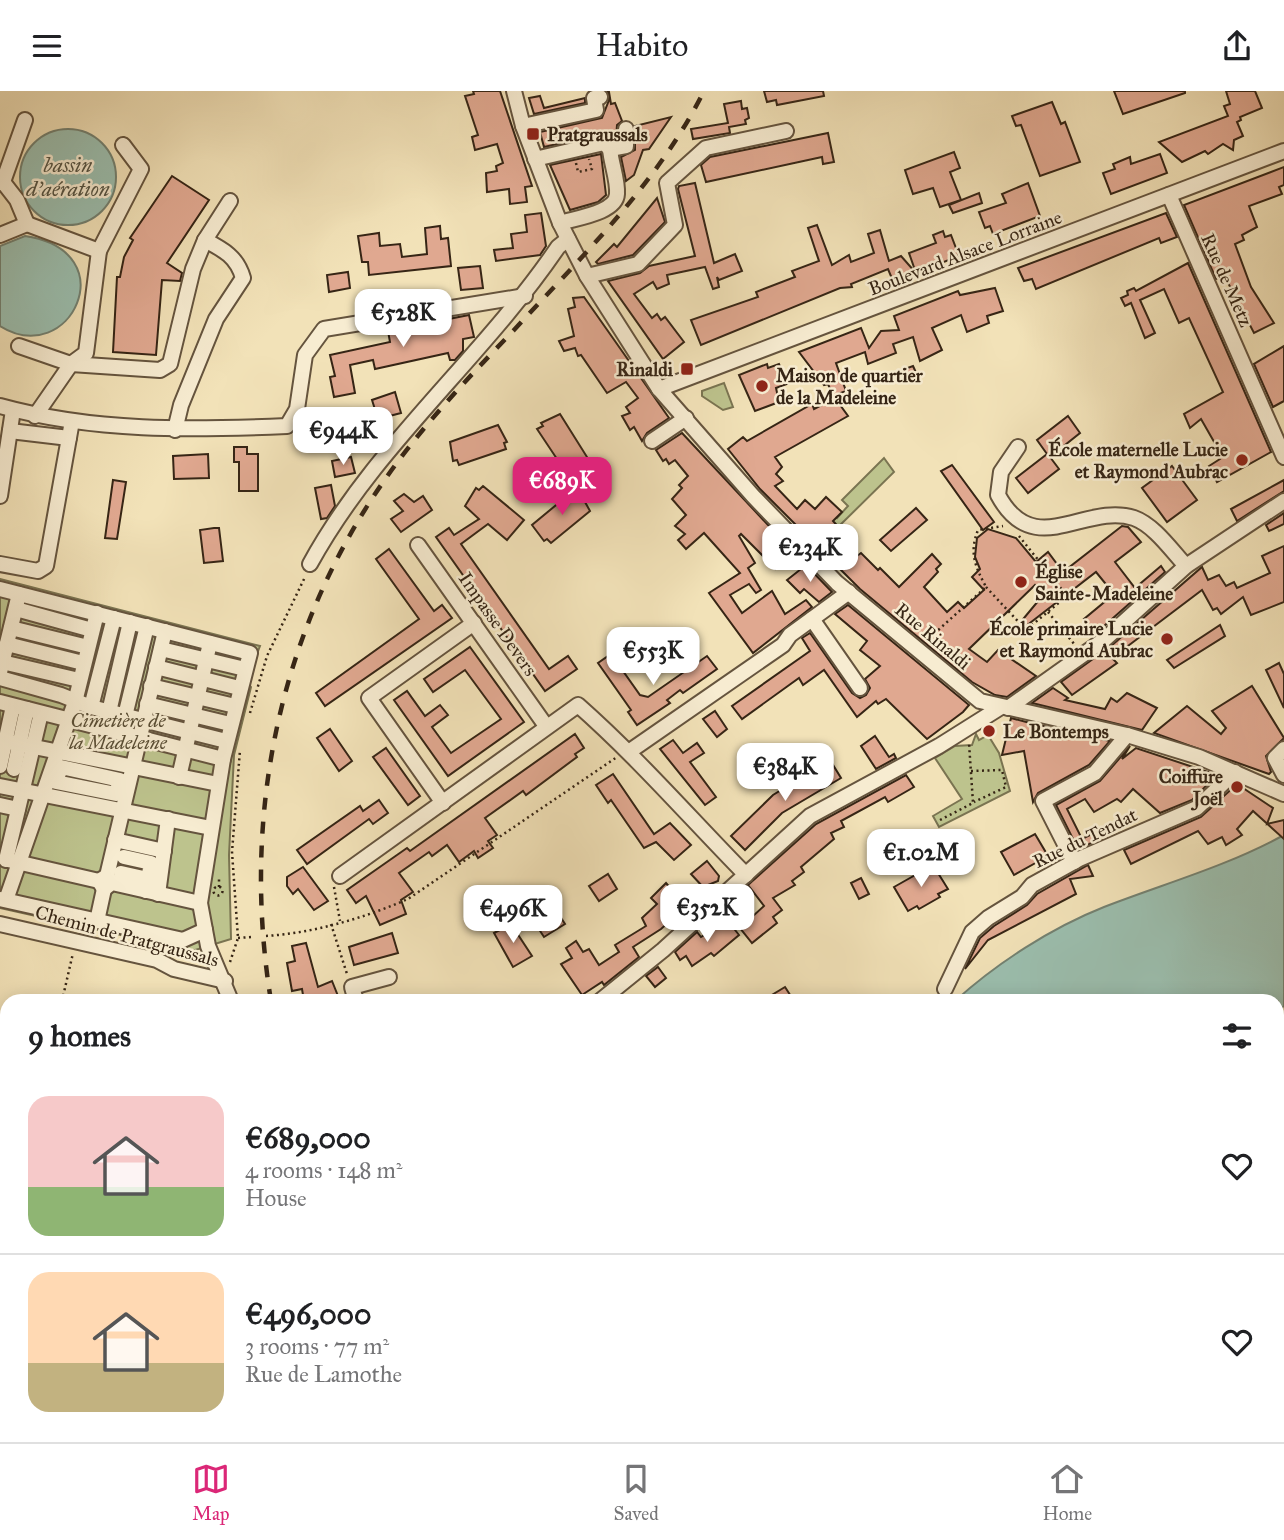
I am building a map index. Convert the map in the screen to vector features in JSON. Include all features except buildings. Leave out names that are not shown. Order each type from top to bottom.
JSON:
[{"type":"street","name":"Rue Rinaldi","points":[[514,91],[523,125],[560,223],[587,276],[659,389],[752,496],[849,592],[980,701],[1127,735],[1235,772],[1284,794]]},
{"type":"street","points":[[523,125],[596,110],[594,98],[600,97]]},
{"type":"street","points":[[25,120],[2,183],[17,200],[27,224]]},
{"type":"street","points":[[610,149],[626,146],[626,129]]},
{"type":"street","points":[[587,276],[638,264],[675,225],[667,183],[706,148],[786,131]]},
{"type":"street","points":[[535,159],[604,143],[610,149],[617,194],[614,202],[607,209],[560,223]]},
{"type":"street","points":[[35,416],[71,364],[86,353],[99,251],[141,169],[123,145]]},
{"type":"street","name":"Boulevard Alsace Lorraine","points":[[659,389],[1284,151]]},
{"type":"street","name":"Rue de Metz","points":[[1169,195],[1284,457]]},
{"type":"street","points":[[19,346],[71,364],[160,370],[170,364],[184,295],[205,240],[230,201]]},
{"type":"street","points":[[0,235],[27,224],[99,251]]},
{"type":"street","points":[[310,564],[328,532],[373,468],[525,296],[558,247],[568,239]]},
{"type":"street","points":[[176,430],[181,405],[216,319],[243,278],[239,265],[230,254],[205,240]]},
{"type":"street","points":[[0,496],[10,431],[7,408],[35,416],[72,421],[176,430],[287,426],[297,409],[305,355],[324,329],[525,296]]},
{"type":"street","points":[[652,442],[685,418]]},
{"type":"street","points":[[0,564],[38,571],[46,566],[72,421]]},
{"type":"street","points":[[10,431],[69,438]]},
{"type":"street","points":[[1018,447],[1001,472],[998,495],[1016,519],[1037,528],[1120,516],[1135,519],[1148,526],[1186,566]]},
{"type":"street","points":[[609,994],[663,950],[810,816],[1005,707],[1112,633],[1186,566],[1284,501]]},
{"type":"street","name":"Impasse Devers","points":[[418,545],[546,726]]},
{"type":"street","points":[[0,590],[250,653],[230,724],[234,744],[223,759],[200,903],[208,946],[225,981]]},
{"type":"street","points":[[629,750],[783,645],[790,635],[849,592]]},
{"type":"street","points":[[0,696],[7,644],[19,594]]},
{"type":"street","points":[[16,609],[92,630]]},
{"type":"street","points":[[7,860],[10,832],[42,793],[57,752],[75,702],[97,614]]},
{"type":"street","points":[[91,707],[114,618]]},
{"type":"street","points":[[812,619],[860,688]]},
{"type":"street","points":[[109,712],[130,622]]},
{"type":"street","points":[[443,803],[369,698],[474,623]]},
{"type":"street","points":[[125,716],[147,627]]},
{"type":"street","points":[[11,628],[88,647]]},
{"type":"street","points":[[97,921],[109,880],[115,840],[165,631]]},
{"type":"street","points":[[179,777],[210,643]]},
{"type":"street","points":[[7,644],[83,663]]},
{"type":"street","points":[[161,649],[244,669]]},
{"type":"street","points":[[156,667],[239,688]]},
{"type":"street","points":[[2,673],[79,680]]},
{"type":"street","points":[[2,673],[91,707],[234,744]]},
{"type":"street","points":[[151,686],[235,706]]},
{"type":"street","points":[[147,704],[230,724]]},
{"type":"street","points":[[340,876],[578,705],[629,750],[662,790],[746,875]]},
{"type":"street","points":[[20,708],[66,727],[139,738],[223,759]]},
{"type":"street","points":[[20,708],[10,768],[22,790],[10,832],[3,899],[183,940],[205,930]]},
{"type":"street","points":[[10,768],[20,708]]},
{"type":"street","points":[[45,731],[66,727]]},
{"type":"street","points":[[1074,862],[1042,801],[1095,773],[1127,735]]},
{"type":"street","points":[[14,743],[57,752],[83,780],[122,811],[211,828]]},
{"type":"street","points":[[1284,749],[1275,758],[1284,775]]},
{"type":"street","points":[[0,786],[42,793],[132,767],[218,784]]},
{"type":"street","name":"Rue du Tendat","points":[[945,989],[972,932],[988,918],[1022,897],[1032,885],[1074,862],[1197,808],[1235,772]]},
{"type":"street","points":[[0,805],[18,809]]},
{"type":"street","points":[[150,888],[164,851],[168,819]]},
{"type":"street","points":[[115,840],[164,851]]},
{"type":"street","points":[[124,857],[151,863],[150,888]]},
{"type":"street","points":[[7,860],[150,888],[200,903]]},
{"type":"street","name":"Chemin de Pratgraussals","points":[[0,923],[157,960],[174,969],[225,981],[229,994]]},
{"type":"street","points":[[354,994],[389,977]]},
{"type":"path","points":[[1004,526],[1019,537],[1067,596],[1026,631],[986,587],[974,565],[972,546],[978,530],[1004,526]]},
{"type":"path","points":[[247,723],[267,656],[310,564]]},
{"type":"path","points":[[918,648],[986,587]]},
{"type":"path","points":[[1048,612],[1083,655]]},
{"type":"path","points":[[965,730],[972,803]]},
{"type":"path","points":[[225,981],[238,938],[232,852],[234,744]]},
{"type":"path","points":[[266,936],[379,912],[408,899],[629,750]]},
{"type":"path","points":[[940,820],[1006,787],[1002,770],[971,771]]},
{"type":"path","points":[[947,809],[950,814]]},
{"type":"path","points":[[340,876],[334,884],[340,921]]},
{"type":"path","points":[[331,924],[354,994]]},
{"type":"path","points":[[238,938],[252,937]]},
{"type":"path","points":[[64,994],[76,940]]},
{"type":"green space","points":[[724,383],[733,407],[723,410],[702,396],[702,391]]},
{"type":"green space","points":[[884,458],[894,472],[832,533],[830,512],[837,518],[848,506],[842,500]]},
{"type":"green space","name":"Cimetière de la Madeleine","points":[[0,579],[260,646],[246,682],[251,687],[234,755],[229,855],[231,939],[192,951],[0,908]]},
{"type":"green space","points":[[976,734],[979,740],[988,735],[999,753],[1010,791],[939,827],[933,816],[962,799],[935,758],[955,746],[972,745]]},
{"type":"water","name":"bassin d'aération","points":[[68,129],[86,133],[102,143],[112,159],[116,177],[112,195],[102,211],[86,221],[68,225],[50,221],[34,211],[24,195],[20,177],[24,159],[34,143],[50,133]]},
{"type":"water","name":"bassin d'aération","points":[[25,236],[56,246],[74,263],[80,283],[77,303],[66,321],[48,333],[25,335],[0,326],[0,246]]},
{"type":"water","points":[[1284,835],[1284,994],[964,994],[1007,960],[1064,925]]},
{"type":"railway","points":[[270,994],[263,932],[261,864],[266,795],[277,728],[294,662],[318,599],[349,537],[400,458],[447,402],[618,217],[665,157],[704,91]]},
{"type":"place","name":"Pratgraussals","points":[[533,134]]},
{"type":"place","name":"Rinaldi","points":[[687,369]]},
{"type":"place","name":"Maison de quartier de la Madeleine","points":[[762,386]]},
{"type":"place","name":"École maternelle Lucie et Raymond Aubrac","points":[[1242,460]]},
{"type":"place","name":"Église Sainte-Madeleine","points":[[1021,582]]},
{"type":"place","name":"École primaire Lucie et Raymond Aubrac","points":[[1167,639]]},
{"type":"place","name":"Le Bontemps","points":[[989,731]]},
{"type":"place","name":"Coiffure Joël","points":[[1237,787]]}]
